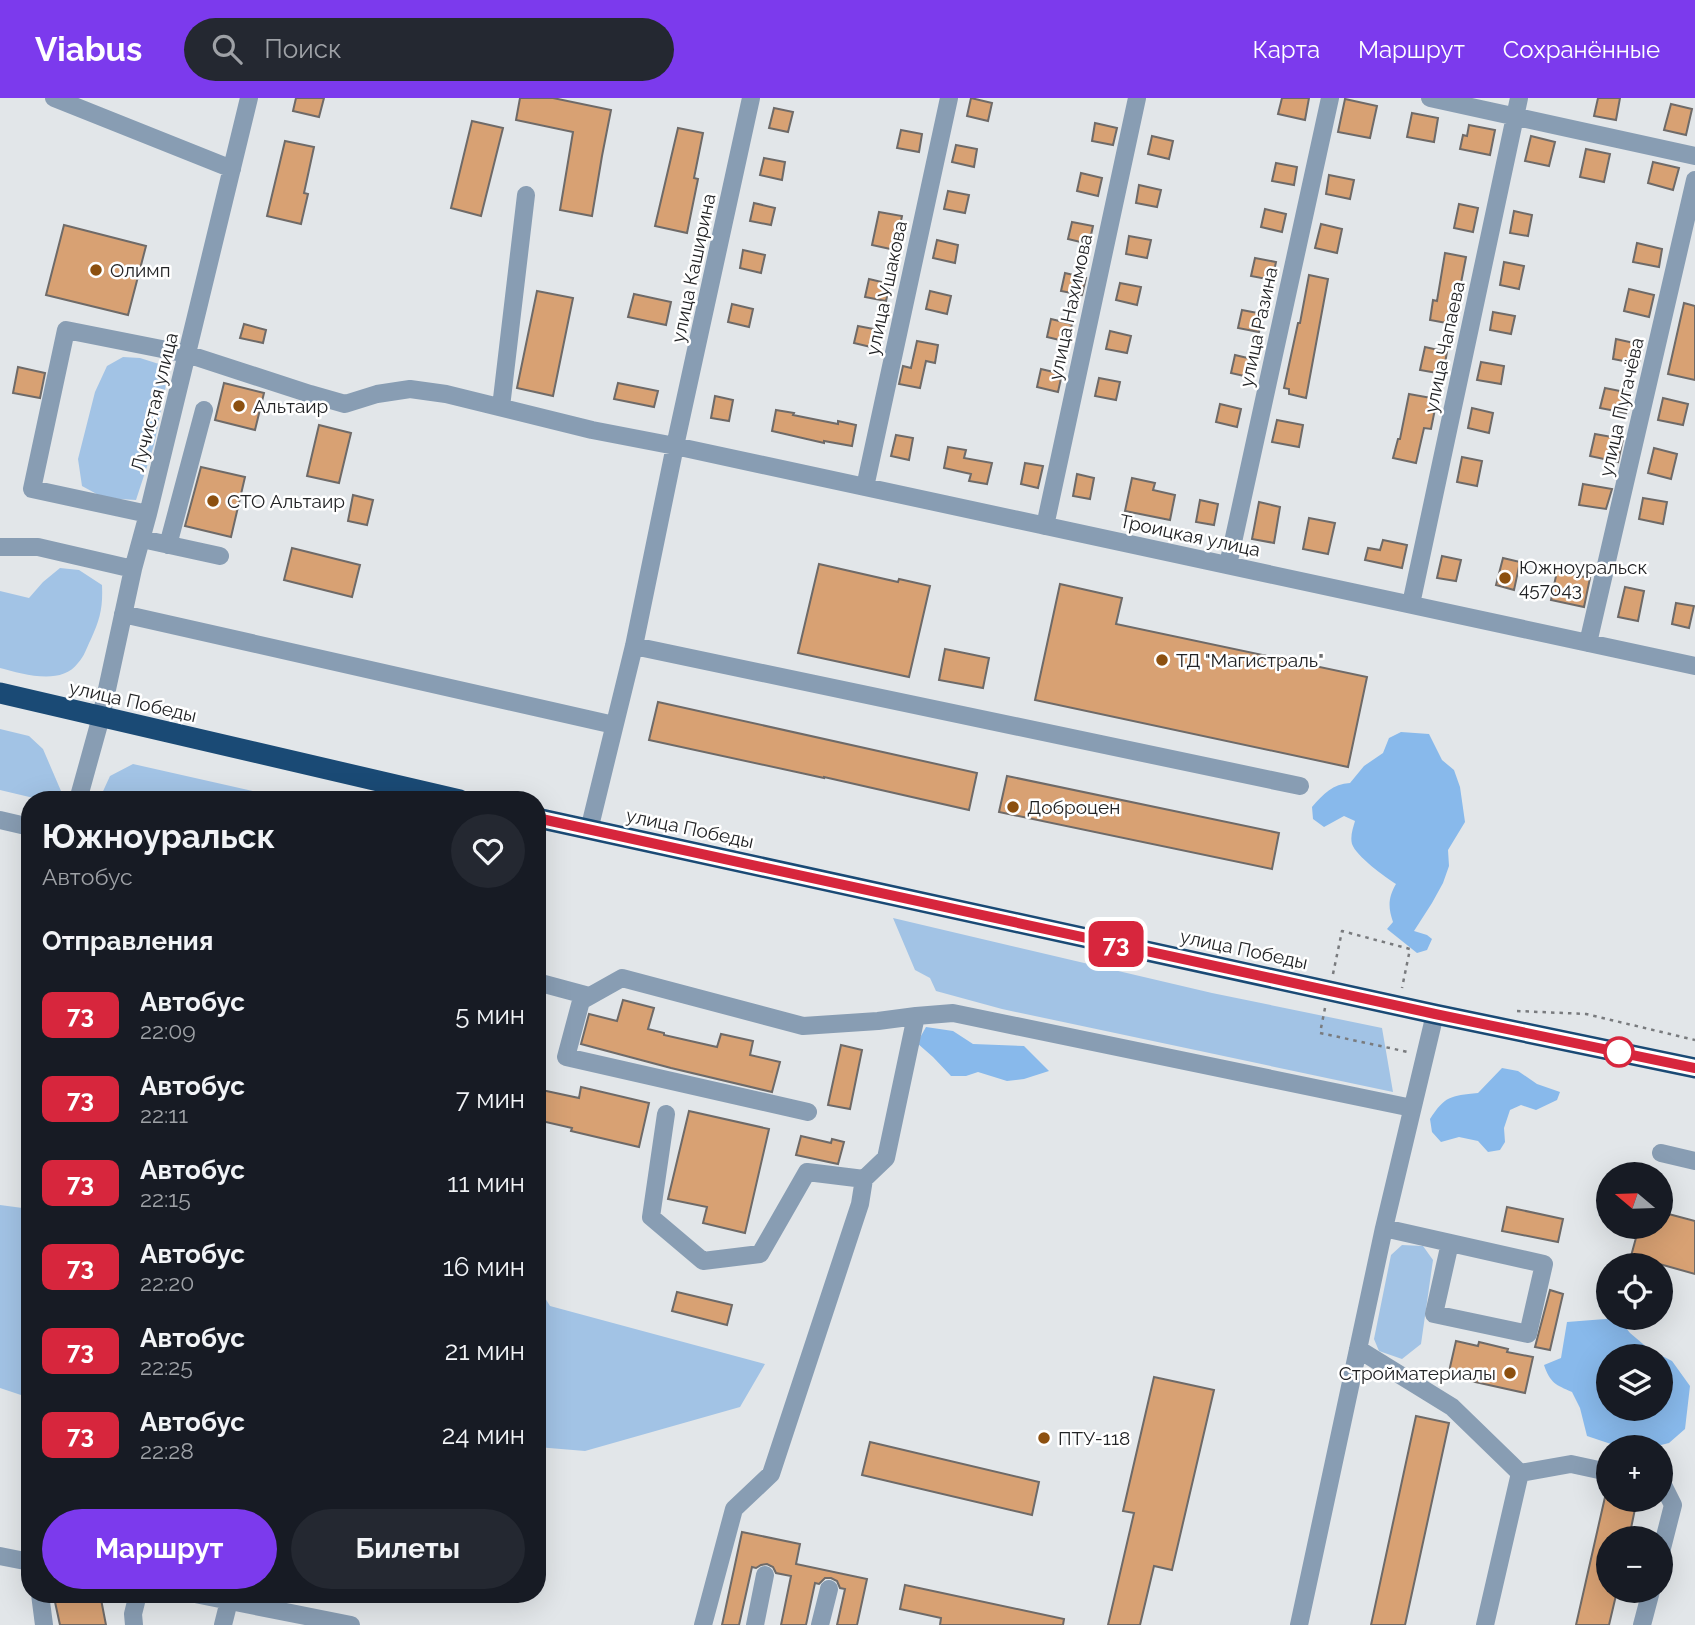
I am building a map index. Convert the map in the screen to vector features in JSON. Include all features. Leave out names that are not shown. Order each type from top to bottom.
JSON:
[{"type":"highway","name":"улица Победы","points":[[0,693],[421,791]]},
{"type":"highway","name":"улица Победы","points":[[546,820],[1695,1068]]},
{"type":"street","points":[[54,98],[232,169]]},
{"type":"street","name":"Лучистая улица","points":[[80,791],[101,717],[133,569],[249,98]]},
{"type":"street","name":"улица Каширина","points":[[589,830],[634,646],[751,98]]},
{"type":"street","name":"улица Ушакова","points":[[865,487],[949,98]]},
{"type":"street","name":"улица Нахимова","points":[[1045,526],[1137,98]]},
{"type":"street","name":"улица Разина","points":[[1228,565],[1330,98]]},
{"type":"street","points":[[1430,98],[1695,156]]},
{"type":"street","name":"улица Чапаева","points":[[1411,604],[1518,98]]},
{"type":"street","name":"улица Пугачёва","points":[[1588,643],[1695,180]]},
{"type":"street","points":[[501,407],[526,195]]},
{"type":"street","name":"Троицкая улица","points":[[148,514],[32,489],[66,330],[187,354],[345,404],[377,394],[410,389],[446,394],[592,430],[1695,666]]},
{"type":"street","points":[[168,545],[204,410]]},
{"type":"street","points":[[142,539],[220,556]]},
{"type":"street","points":[[0,547],[38,547],[133,569]]},
{"type":"street","points":[[123,614],[614,725]]},
{"type":"street","points":[[634,646],[1300,786]]},
{"type":"street","points":[[0,820],[21,825]]},
{"type":"street","points":[[808,1112],[566,1057],[580,1001],[622,978],[803,1026],[953,1013],[1412,1108]]},
{"type":"street","points":[[546,984],[589,996]]},
{"type":"street","points":[[1299,1625],[1384,1228],[1435,1014]]},
{"type":"street","points":[[703,1625],[734,1509],[771,1474],[860,1204],[864,1179],[886,1158],[916,1016]]},
{"type":"street","points":[[666,1114],[651,1217],[703,1261],[760,1254],[807,1172],[864,1179]]},
{"type":"street","points":[[1661,1153],[1695,1161]]},
{"type":"street","points":[[1384,1228],[1544,1264],[1528,1334],[1434,1314],[1450,1243]]},
{"type":"street","points":[[1358,1349],[1452,1407],[1520,1473]]},
{"type":"street","points":[[1520,1473],[1571,1464],[1596,1469]]},
{"type":"street","points":[[1485,1625],[1520,1473]]},
{"type":"street","points":[[0,1556],[21,1560]]},
{"type":"street","points":[[755,1625],[765,1575]]},
{"type":"street","points":[[820,1625],[830,1588]]},
{"type":"street","points":[[41,1603],[44,1625]]},
{"type":"street","points":[[134,1625],[136,1603]]},
{"type":"street","points":[[223,1625],[228,1603]]},
{"type":"street","points":[[239,1603],[345,1624]]},
{"type":"street","points":[[1642,1625],[1648,1603]]},
{"type":"path","points":[[1342,931],[1410,949],[1402,988]]},
{"type":"path","points":[[1507,1010],[1586,1014],[1695,1040]]},
{"type":"path","points":[[1320,1033],[1424,1056]]},
{"type":"shaded area","points":[[123,357],[140,358],[159,364],[167,380],[154,445],[136,500],[104,498],[82,486],[78,459],[95,392],[107,366]]},
{"type":"shaded area","points":[[60,568],[79,570],[102,585],[99,619],[82,658],[71,670],[52,676],[30,675],[0,668],[0,591],[29,598]]},
{"type":"shaded area","points":[[0,729],[29,736],[43,749],[61,791],[21,791],[21,795],[0,790]]},
{"type":"shaded area","points":[[1401,732],[1429,734],[1442,760],[1454,770],[1460,787],[1465,822],[1448,850],[1449,866],[1443,883],[1414,931],[1432,939],[1427,950],[1417,953],[1387,929],[1393,922],[1390,903],[1396,884],[1371,866],[1355,849],[1351,838],[1355,821],[1344,816],[1324,827],[1313,819],[1312,807],[1329,790],[1350,783],[1364,766],[1383,753],[1389,738]]},
{"type":"shaded area","points":[[133,764],[252,791],[103,791],[110,776]]},
{"type":"shaded area","points":[[893,918],[1212,993],[1382,1028],[1393,1092],[1002,1009],[936,991],[930,978],[915,970]]},
{"type":"shaded area","points":[[926,1027],[953,1031],[973,1044],[1024,1046],[1049,1071],[1007,1081],[978,1072],[966,1076],[951,1076],[917,1043]]},
{"type":"shaded area","points":[[1502,1068],[1518,1071],[1537,1084],[1560,1092],[1557,1100],[1536,1110],[1521,1105],[1510,1110],[1504,1128],[1505,1142],[1500,1150],[1488,1152],[1478,1141],[1459,1137],[1441,1142],[1432,1132],[1430,1119],[1444,1101],[1454,1096],[1478,1093]]},
{"type":"shaded area","points":[[0,1205],[21,1208],[21,1395],[0,1388]]},
{"type":"shaded area","points":[[1402,1245],[1423,1246],[1433,1260],[1421,1344],[1402,1359],[1379,1351],[1374,1339],[1391,1255]]},
{"type":"shaded area","points":[[546,1300],[550,1306],[765,1364],[740,1407],[585,1451],[546,1448]]},
{"type":"shaded area","points":[[1596,1320],[1596,1330],[1628,1330],[1643,1344],[1596,1344],[1596,1421],[1673,1421],[1673,1362],[1690,1386],[1685,1429],[1673,1440],[1673,1435],[1596,1435],[1596,1439],[1587,1436],[1580,1408],[1572,1392],[1554,1383],[1544,1365],[1561,1358],[1567,1322]]},
{"type":"building","points":[[296,98],[324,98],[319,117],[293,111]]},
{"type":"building","points":[[520,98],[553,98],[611,110],[592,216],[560,210],[573,132],[516,120]]},
{"type":"building","points":[[971,98],[992,103],[988,121],[967,116]]},
{"type":"building","points":[[1282,98],[1309,98],[1305,120],[1278,114]]},
{"type":"building","points":[[1598,98],[1620,98],[1616,120],[1594,116]]},
{"type":"building","points":[[1345,99],[1377,106],[1370,138],[1338,132]]},
{"type":"building","points":[[1671,104],[1692,109],[1686,135],[1664,130]]},
{"type":"building","points":[[774,108],[793,112],[788,132],[769,128]]},
{"type":"building","points":[[1412,113],[1438,118],[1434,142],[1407,137]]},
{"type":"building","points":[[472,121],[503,128],[481,216],[451,208]]},
{"type":"building","points":[[1095,123],[1117,128],[1113,145],[1092,141]]},
{"type":"building","points":[[1469,125],[1495,130],[1490,155],[1460,149],[1463,135],[1467,136]]},
{"type":"building","points":[[678,128],[703,133],[694,178],[698,179],[687,233],[655,226]]},
{"type":"building","points":[[901,130],[922,134],[919,152],[897,148]]},
{"type":"building","points":[[1152,136],[1173,141],[1169,159],[1148,154]]},
{"type":"building","points":[[1531,136],[1555,142],[1549,166],[1525,161]]},
{"type":"building","points":[[285,141],[314,147],[304,193],[308,194],[301,224],[267,216]]},
{"type":"building","points":[[956,145],[977,149],[974,167],[952,162]]},
{"type":"building","points":[[1586,149],[1610,154],[1604,182],[1580,177]]},
{"type":"building","points":[[764,158],[785,162],[782,180],[760,175]]},
{"type":"building","points":[[1653,162],[1679,168],[1673,190],[1648,183]]},
{"type":"building","points":[[1276,163],[1297,167],[1294,185],[1272,181]]},
{"type":"building","points":[[1081,173],[1102,178],[1098,196],[1077,191]]},
{"type":"building","points":[[1329,175],[1354,180],[1350,199],[1326,194]]},
{"type":"building","points":[[1139,185],[1161,190],[1157,207],[1136,203]]},
{"type":"building","points":[[948,191],[969,195],[965,213],[944,209]]},
{"type":"building","points":[[754,203],[775,208],[771,225],[750,221]]},
{"type":"building","points":[[1459,204],[1478,208],[1473,232],[1454,228]]},
{"type":"building","points":[[1265,209],[1286,214],[1282,232],[1261,227]]},
{"type":"building","points":[[1514,211],[1532,215],[1528,236],[1510,233]]},
{"type":"building","points":[[879,212],[902,216],[895,250],[872,245]]},
{"type":"building","points":[[1072,222],[1093,226],[1089,244],[1068,239]]},
{"type":"building","points":[[1321,224],[1342,229],[1337,253],[1315,248]]},
{"type":"building","name":"Олимп","points":[[64,225],[146,246],[128,315],[46,295]]},
{"type":"building","points":[[1129,236],[1151,240],[1147,258],[1126,254]]},
{"type":"building","points":[[937,240],[958,245],[955,263],[933,258]]},
{"type":"building","points":[[1637,243],[1662,249],[1659,267],[1633,262]]},
{"type":"building","points":[[743,250],[765,255],[761,273],[740,268]]},
{"type":"building","points":[[1445,253],[1466,257],[1461,283],[1458,283],[1452,324],[1430,320],[1433,300],[1437,301]]},
{"type":"building","points":[[1255,258],[1276,262],[1272,280],[1251,276]]},
{"type":"building","points":[[1504,262],[1524,266],[1519,289],[1500,285]]},
{"type":"building","points":[[1065,273],[1086,278],[1082,295],[1061,291]]},
{"type":"building","points":[[1309,275],[1328,279],[1306,398],[1289,394],[1289,389],[1284,388]]},
{"type":"building","points":[[869,279],[890,284],[886,301],[865,297]]},
{"type":"building","points":[[1120,283],[1141,287],[1137,305],[1116,300]]},
{"type":"building","points":[[1629,289],[1654,295],[1649,317],[1624,311]]},
{"type":"building","points":[[537,291],[573,298],[553,396],[517,388]]},
{"type":"building","points":[[930,291],[951,296],[947,314],[926,309]]},
{"type":"building","points":[[634,294],[671,302],[666,325],[628,317]]},
{"type":"building","points":[[1684,303],[1695,306],[1695,380],[1668,374]]},
{"type":"building","points":[[732,304],[753,309],[749,327],[728,322]]},
{"type":"building","points":[[1242,310],[1263,314],[1259,332],[1238,328]]},
{"type":"building","points":[[1493,312],[1515,316],[1511,334],[1490,330]]},
{"type":"building","points":[[1051,319],[1072,324],[1068,342],[1047,337]]},
{"type":"building","points":[[244,324],[266,330],[263,343],[240,338]]},
{"type":"building","points":[[858,326],[879,330],[875,348],[854,343]]},
{"type":"building","points":[[1110,331],[1131,336],[1127,353],[1106,349]]},
{"type":"building","points":[[1616,339],[1643,345],[1639,364],[1613,359]]},
{"type":"building","points":[[917,341],[938,345],[935,363],[926,361],[920,388],[899,384],[903,366],[911,368]]},
{"type":"building","points":[[1425,347],[1447,352],[1443,374],[1420,370]]},
{"type":"building","points":[[1235,355],[1256,360],[1253,378],[1231,373]]},
{"type":"building","points":[[1481,362],[1504,366],[1501,384],[1477,380]]},
{"type":"building","points":[[18,367],[45,373],[40,398],[13,393]]},
{"type":"building","points":[[1041,369],[1062,374],[1058,392],[1037,387]]},
{"type":"building","points":[[1099,378],[1120,382],[1116,400],[1095,396]]},
{"type":"building","name":"Альтаир","points":[[224,383],[264,393],[255,430],[215,420]]},
{"type":"building","points":[[618,383],[658,391],[654,407],[614,399]]},
{"type":"building","points":[[1605,388],[1630,393],[1626,413],[1600,408]]},
{"type":"building","points":[[1409,394],[1437,399],[1431,429],[1424,428],[1416,463],[1393,458],[1400,439]]},
{"type":"building","points":[[715,396],[733,400],[729,421],[711,418]]},
{"type":"building","points":[[1663,398],[1688,404],[1683,425],[1658,420]]},
{"type":"building","points":[[1220,404],[1241,409],[1237,427],[1216,422]]},
{"type":"building","points":[[1472,408],[1493,413],[1489,433],[1468,428]]},
{"type":"building","points":[[776,410],[838,424],[838,421],[856,425],[852,446],[824,443],[772,431]]},
{"type":"building","points":[[1277,420],[1303,425],[1299,447],[1272,442]]},
{"type":"building","points":[[319,425],[351,433],[339,483],[307,476]]},
{"type":"building","points":[[1595,434],[1623,439],[1618,462],[1590,456]]},
{"type":"building","points":[[896,435],[913,438],[909,460],[891,456]]},
{"type":"building","points":[[948,447],[966,450],[964,458],[992,463],[987,484],[969,481],[971,474],[944,468]]},
{"type":"building","points":[[1654,448],[1677,454],[1671,479],[1648,473]]},
{"type":"building","points":[[1462,457],[1482,461],[1477,486],[1457,482]]},
{"type":"building","points":[[1025,463],[1043,466],[1038,488],[1021,484]]},
{"type":"building","name":"СТО Альтаир","points":[[201,467],[245,477],[231,537],[185,526]]},
{"type":"building","points":[[1077,474],[1094,478],[1090,499],[1073,496]]},
{"type":"building","points":[[1132,478],[1155,483],[1153,490],[1175,495],[1170,520],[1125,511]]},
{"type":"building","points":[[1583,484],[1612,489],[1606,509],[1579,505]]},
{"type":"building","points":[[353,495],[373,500],[367,525],[348,521]]},
{"type":"building","points":[[1643,498],[1667,502],[1663,524],[1639,519]]},
{"type":"building","points":[[1200,500],[1218,504],[1214,525],[1196,522]]},
{"type":"building","points":[[1259,502],[1280,507],[1274,543],[1252,539]]},
{"type":"building","points":[[1309,518],[1335,523],[1328,554],[1303,549]]},
{"type":"building","points":[[1383,540],[1407,545],[1402,568],[1365,560],[1368,548],[1380,550]]},
{"type":"building","points":[[292,548],[360,565],[352,597],[284,580]]},
{"type":"building","points":[[1442,556],[1461,560],[1456,581],[1437,578]]},
{"type":"building","points":[[1503,558],[1520,562],[1514,590],[1496,585]]},
{"type":"building","points":[[819,564],[898,582],[899,579],[930,586],[909,677],[798,653]]},
{"type":"building","points":[[1557,571],[1590,578],[1584,607],[1551,600]]},
{"type":"building","points":[[1060,584],[1122,598],[1116,624],[1367,677],[1348,767],[1035,700]]},
{"type":"building","points":[[1625,587],[1644,591],[1638,621],[1618,617]]},
{"type":"building","points":[[1676,603],[1694,606],[1689,628],[1672,624]]},
{"type":"building","points":[[945,649],[989,658],[983,688],[939,680]]},
{"type":"building","points":[[658,702],[977,773],[969,810],[649,740]]},
{"type":"building","points":[[1007,776],[1279,833],[1272,869],[999,812]]},
{"type":"building","points":[[623,1000],[654,1008],[648,1029],[664,1035],[717,1047],[721,1034],[753,1041],[750,1055],[780,1062],[772,1092],[581,1044],[589,1014],[617,1021]]},
{"type":"building","points":[[841,1045],[862,1050],[850,1109],[828,1105]]},
{"type":"building","points":[[581,1087],[649,1103],[639,1147],[571,1131],[572,1128],[546,1122],[546,1091],[579,1098]]},
{"type":"building","points":[[689,1111],[769,1129],[745,1233],[703,1223],[707,1207],[668,1199]]},
{"type":"building","points":[[801,1136],[831,1143],[832,1139],[844,1142],[838,1164],[796,1155]]},
{"type":"building","points":[[1507,1207],[1563,1219],[1558,1242],[1502,1231]]},
{"type":"building","points":[[1673,1215],[1695,1221],[1695,1274],[1673,1268],[1673,1253],[1632,1253],[1636,1239],[1673,1239]]},
{"type":"building","points":[[1550,1290],[1563,1294],[1550,1350],[1535,1347]]},
{"type":"building","points":[[677,1292],[732,1305],[727,1325],[672,1311]]},
{"type":"building","points":[[1456,1341],[1478,1346],[1479,1342],[1508,1349],[1507,1352],[1533,1357],[1525,1393],[1448,1376]]},
{"type":"building","points":[[1154,1377],[1214,1390],[1172,1570],[1154,1566],[1140,1625],[1108,1625],[1134,1513],[1123,1511]]},
{"type":"building","points":[[1416,1416],[1449,1423],[1405,1625],[1371,1625]]},
{"type":"building","points":[[870,1442],[1039,1482],[1032,1515],[862,1475]]},
{"type":"building","points":[[1602,1512],[1634,1512],[1631,1526],[1598,1526]]},
{"type":"building","points":[[742,1532],[800,1544],[796,1564],[867,1579],[857,1625],[837,1625],[845,1589],[840,1588],[837,1581],[825,1578],[819,1584],[815,1583],[806,1625],[781,1625],[791,1576],[776,1573],[773,1567],[767,1564],[752,1567],[739,1625],[722,1625]]},
{"type":"building","points":[[1596,1537],[1596,1603],[1614,1603],[1609,1625],[1576,1625]]},
{"type":"building","points":[[905,1585],[1064,1619],[1063,1625],[940,1625],[941,1618],[900,1609]]},
{"type":"building","points":[[55,1603],[102,1603],[106,1625],[60,1625]]},
{"type":"bus line","name":"73","points":[[546,820],[1695,1068]]},
{"type":"place","name":"Олимп","points":[[96,270]]},
{"type":"place","name":"Альтаир","points":[[239,406]]},
{"type":"place","name":"СТО Альтаир","points":[[213,501]]},
{"type":"place","name":"Южноуральск 457043","points":[[1505,578]]},
{"type":"place","name":"ТД \"Магистраль\"","points":[[1162,660]]},
{"type":"place","name":"Доброцен","points":[[1013,807]]},
{"type":"place","name":"Стройматериалы","points":[[1510,1373]]},
{"type":"place","name":"ПТУ-118","points":[[1044,1438]]}]
